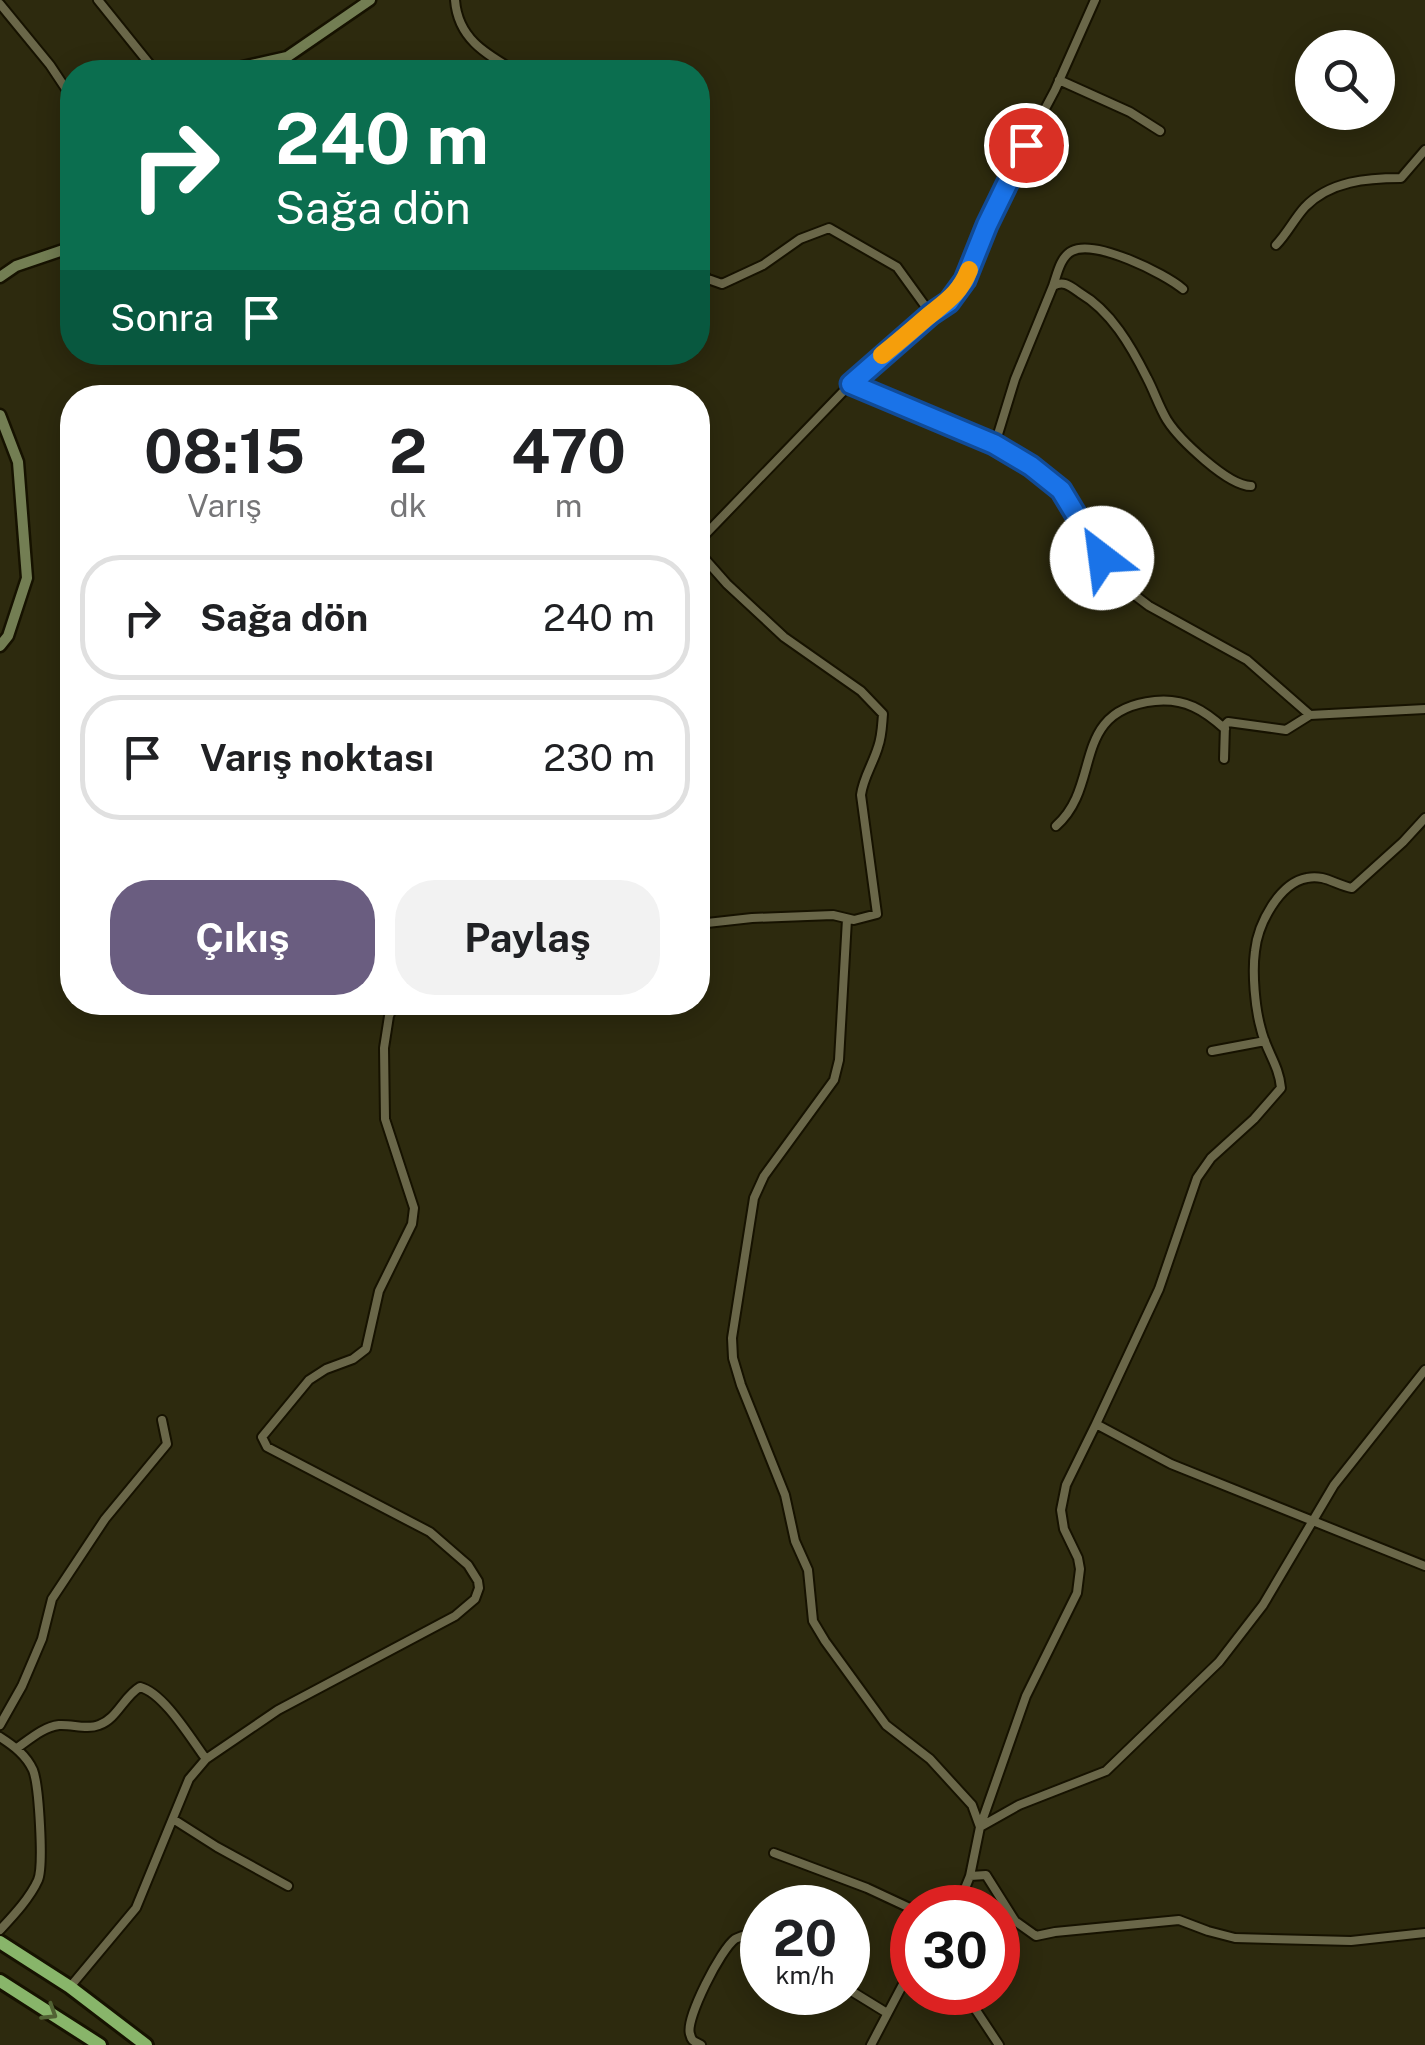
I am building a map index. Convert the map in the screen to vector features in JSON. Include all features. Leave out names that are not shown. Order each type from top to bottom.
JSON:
[{"type":"highway","points":[[0,1960],[4,1944],[70,1987],[146,2045]]},
{"type":"highway","points":[[0,1981],[100,2045]]},
{"type":"street","points":[[98,0],[146,60]]},
{"type":"street","points":[[271,60],[287,56],[370,0]]},
{"type":"street","points":[[455,0],[456,16],[468,38],[500,60]]},
{"type":"street","points":[[710,531],[851,384],[949,302],[965,280],[1094,0]]},
{"type":"street","points":[[0,4],[60,80]]},
{"type":"street","points":[[1060,80],[1160,130]]},
{"type":"street","points":[[1276,245],[1316,197],[1366,178],[1402,178],[1425,150]]},
{"type":"street","points":[[710,279],[722,284],[762,265],[800,239],[829,228],[897,267],[931,314]]},
{"type":"street","points":[[994,444],[1053,286],[1066,256],[1073,250],[1088,247],[1116,254],[1168,276],[1183,289]]},
{"type":"street","points":[[0,277],[16,266],[60,251]]},
{"type":"street","points":[[1053,286],[1066,284],[1106,314],[1130,348],[1168,422],[1221,472],[1242,486],[1250,486]]},
{"type":"street","points":[[851,384],[994,444],[1031,466],[1061,490],[1120,584],[1149,606],[1246,660],[1310,715]]},
{"type":"street","points":[[0,415],[18,462],[28,578],[8,636],[0,646]]},
{"type":"street","points":[[710,565],[784,637],[861,691],[882,714],[878,748],[862,784],[861,796],[877,914],[854,920],[833,916],[710,923]]},
{"type":"street","points":[[1056,826],[1079,790],[1099,729],[1119,712],[1134,704],[1160,700],[1185,702],[1202,709],[1224,730]]},
{"type":"street","points":[[1224,759],[1224,730],[1228,722],[1286,730],[1310,715],[1425,709]]},
{"type":"street","points":[[967,1885],[980,1827],[1026,1696],[1077,1593],[1078,1558],[1064,1529],[1061,1510],[1066,1484],[1159,1289],[1197,1178],[1211,1158],[1254,1119],[1280,1088],[1279,1072],[1261,1031],[1256,997],[1255,951],[1264,922],[1290,885],[1308,877],[1327,878],[1352,888],[1425,818]]},
{"type":"street","points":[[846,919],[840,1060],[834,1080],[764,1176],[754,1198],[732,1358],[785,1495],[795,1541],[808,1570],[813,1621],[886,1725],[930,1759],[972,1805],[980,1827]]},
{"type":"street","points":[[70,1987],[136,1908],[189,1780],[206,1759],[278,1710],[456,1616],[474,1599],[479,1588],[468,1565],[430,1532],[266,1447],[262,1437],[309,1380],[366,1349],[379,1291],[412,1224],[414,1208],[385,1119],[384,1048],[389,1015]]},
{"type":"street","points":[[1212,1051],[1265,1040]]},
{"type":"street","points":[[980,1827],[1018,1805],[1106,1771],[1218,1662],[1264,1604],[1334,1486],[1425,1370]]},
{"type":"street","points":[[0,1725],[42,1639],[52,1599],[105,1519],[167,1444],[162,1420]]},
{"type":"street","points":[[1096,1424],[1171,1464],[1425,1566]]},
{"type":"street","points":[[17,1748],[38,1732],[55,1726],[99,1725],[110,1718],[129,1693],[140,1687],[148,1689],[171,1712],[206,1759]]},
{"type":"street","points":[[0,1738],[17,1748],[38,1784],[39,1877],[0,1930]]},
{"type":"street","points":[[173,1819],[288,1886]]},
{"type":"street","points":[[774,1853],[890,1899]]},
{"type":"street","points":[[970,1876],[986,1876],[1015,1921],[1036,1936],[1179,1920],[1235,1938],[1350,1941],[1425,1933]]},
{"type":"street","points":[[701,2045],[694,2042],[689,2032],[689,2020],[708,1976],[733,1940],[740,1937]]},
{"type":"street","points":[[870,2003],[887,2013]]},
{"type":"street","points":[[871,2045],[890,2007]]},
{"type":"street","points":[[979,2015],[999,2045]]},
{"type":"slow traffic","points":[[882,355],[949,302],[969,270]]},
{"type":"route","points":[[1026,145],[965,280],[949,302],[851,384],[994,444],[1031,466],[1061,490],[1102,558]]}]
